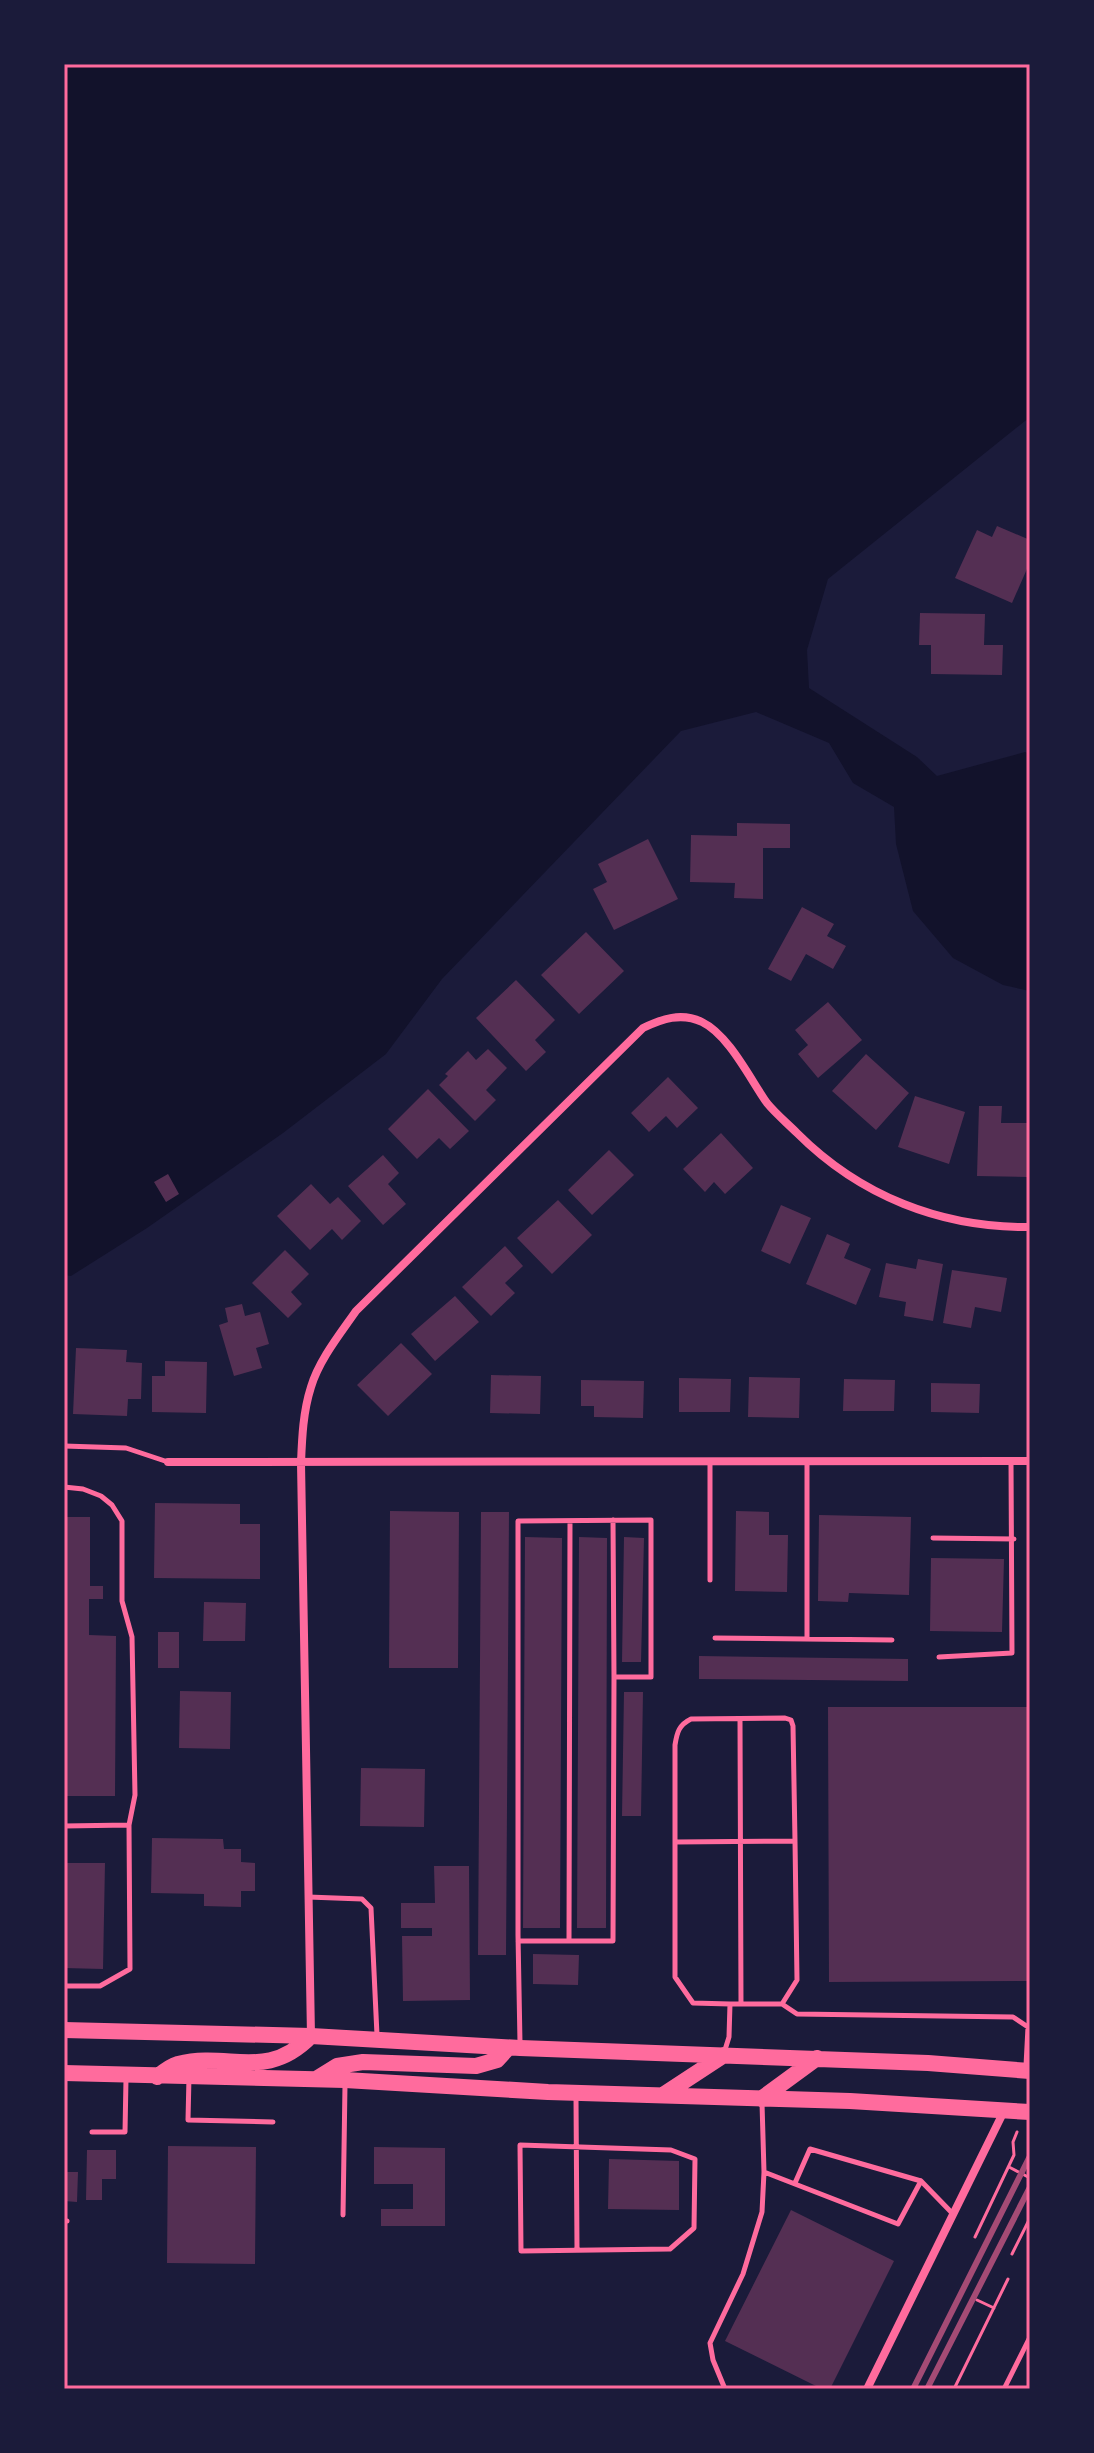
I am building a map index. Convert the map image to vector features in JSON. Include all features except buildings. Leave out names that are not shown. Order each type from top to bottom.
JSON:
[{"type":"main road","points":[[64,2030],[311,2036],[514,2048],[928,2063],[1028,2071]]},
{"type":"main road","points":[[157,2077],[176,2064],[203,2061],[263,2063],[275,2060],[299,2048],[311,2036]]},
{"type":"main road","points":[[316,2079],[337,2066],[363,2062],[476,2066],[497,2060],[514,2048]]},
{"type":"main road","points":[[663,2095],[724,2055]]},
{"type":"main road","points":[[761,2099],[817,2058]]},
{"type":"main road","points":[[64,2073],[345,2080],[1030,2112]]},
{"type":"street","points":[[311,2036],[301,1463],[303,1424],[311,1385],[356,1311],[643,1028],[664,1018],[683,1017],[703,1022],[724,1040],[769,1106],[817,1153],[867,1188],[928,1214],[997,1227],[1030,1227]]},
{"type":"street","points":[[168,1462],[1030,1461]]},
{"type":"street","points":[[867,2389],[1005,2110]]},
{"type":"lane","points":[[64,1446],[126,1448],[168,1462]]},
{"type":"lane","points":[[939,1657],[1012,1653],[1014,1539],[1011,1461]]},
{"type":"lane","points":[[710,1462],[710,1580]]},
{"type":"lane","points":[[807,1462],[807,1638]]},
{"type":"lane","points":[[64,1487],[83,1489],[101,1496],[112,1505],[122,1521],[122,1601],[132,1637],[135,1795],[129,1825],[130,1969],[100,1986],[64,1986]]},
{"type":"lane","points":[[518,1941],[613,1941],[613,1520]]},
{"type":"lane","points":[[514,2048],[518,1941],[518,1521],[651,1520],[651,1677],[614,1677]]},
{"type":"lane","points":[[569,1941],[570,1521]]},
{"type":"lane","points":[[933,1538],[1014,1539]]},
{"type":"lane","points":[[715,1638],[892,1640]]},
{"type":"lane","points":[[782,2004],[797,1980],[791,1720],[691,1719],[682,1723],[677,1732],[675,1977],[693,2003],[782,2004],[797,2014],[1013,2017],[1028,2027],[1028,2071]]},
{"type":"lane","points":[[740,1719],[741,2004]]},
{"type":"lane","points":[[64,1826],[129,1825]]},
{"type":"lane","points":[[675,1842],[795,1841]]},
{"type":"lane","points":[[308,1897],[362,1899],[371,1908],[377,2040]]},
{"type":"lane","points":[[724,2055],[729,2037],[730,2004]]},
{"type":"lane","points":[[92,2132],[125,2132],[126,2076]]},
{"type":"lane","points":[[189,2077],[188,2120],[273,2122]]},
{"type":"lane","points":[[343,2215],[345,2080]]},
{"type":"lane","points":[[576,2093],[577,2249]]},
{"type":"lane","points":[[725,2389],[713,2360],[710,2343],[743,2274],[762,2212],[764,2118],[761,2099]]},
{"type":"lane","points":[[520,2145],[671,2150],[695,2159],[694,2228],[670,2249],[577,2249],[521,2251],[520,2145]]},
{"type":"lane","points":[[795,2183],[810,2149],[921,2181],[953,2214]]},
{"type":"lane","points":[[764,2172],[898,2224],[921,2181]]},
{"type":"lane","points":[[1004,2389],[1030,2337]]},
{"type":"path","points":[[975,2237],[1014,2155],[1013,2142],[1017,2132]]},
{"type":"path","points":[[1009,2167],[1030,2178]]},
{"type":"path","points":[[1012,2254],[1030,2218]]},
{"type":"path","points":[[954,2389],[1008,2279]]},
{"type":"path","points":[[977,2300],[994,2308]]},
{"type":"shaded area","points":[[64,64],[1030,64],[1030,417],[828,579],[807,650],[809,688],[917,757],[937,776],[1025,752],[1030,754],[1030,991],[1003,985],[953,958],[913,911],[896,844],[894,807],[853,783],[829,743],[756,712],[681,731],[442,979],[386,1054],[283,1133],[147,1228],[71,1276],[64,1275]]},
{"type":"railway","points":[[913,2389],[1030,2156]]},
{"type":"railway","points":[[927,2389],[1030,2187]]}]
